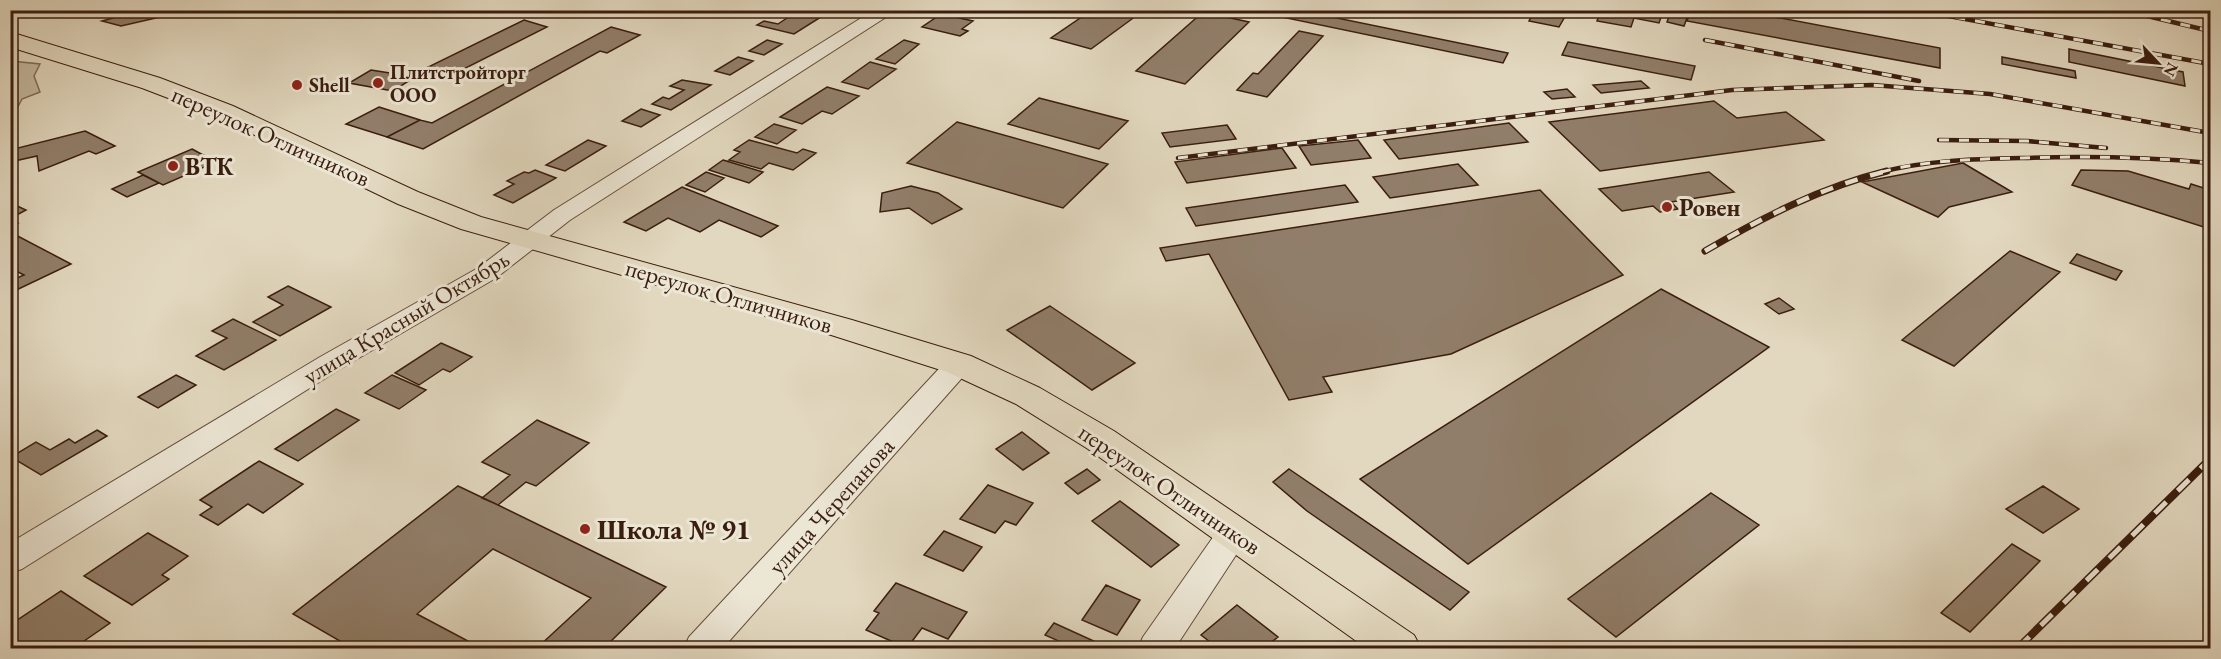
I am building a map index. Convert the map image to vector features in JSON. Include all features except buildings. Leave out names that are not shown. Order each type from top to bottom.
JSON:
[{"type":"main road","name":"переулок Отличников","points":[[10,39],[151,83],[224,111],[408,198],[471,223],[840,327],[959,364],[1028,396],[1101,440],[1399,648]]},
{"type":"street","name":"улица Красный Октябрь","points":[[10,560],[330,363],[487,273],[562,215],[654,155],[888,10]]},
{"type":"street","name":"улица Черепанова","points":[[702,648],[959,364]]},
{"type":"street","points":[[1156,648],[1235,532]]},
{"type":"shaded area","points":[[11,61],[40,64],[34,76],[40,92],[22,99],[11,120]]},
{"type":"railway","points":[[1916,10],[2210,64]]},
{"type":"railway","points":[[2122,10],[2210,31]]},
{"type":"railway","points":[[1705,40],[1919,81]]},
{"type":"railway","points":[[1178,158],[1732,90],[1872,85],[1990,94],[2210,133]]},
{"type":"railway","points":[[1939,140],[2027,141],[2106,148]]},
{"type":"railway","points":[[1881,172],[1933,163],[2004,158],[2116,157],[2210,163]]},
{"type":"railway","points":[[1705,251],[1793,204],[1839,185],[1887,171]]},
{"type":"railway","points":[[2018,648],[2210,459]]},
{"type":"place","name":"Плитстройторг ООО","points":[[378,83]]},
{"type":"place","name":"Shell","points":[[297,85]]},
{"type":"place","name":"ВТК","points":[[173,166]]},
{"type":"place","name":"Ровен","points":[[1667,207]]},
{"type":"place","name":"Школа № 91","points":[[585,529]]}]
